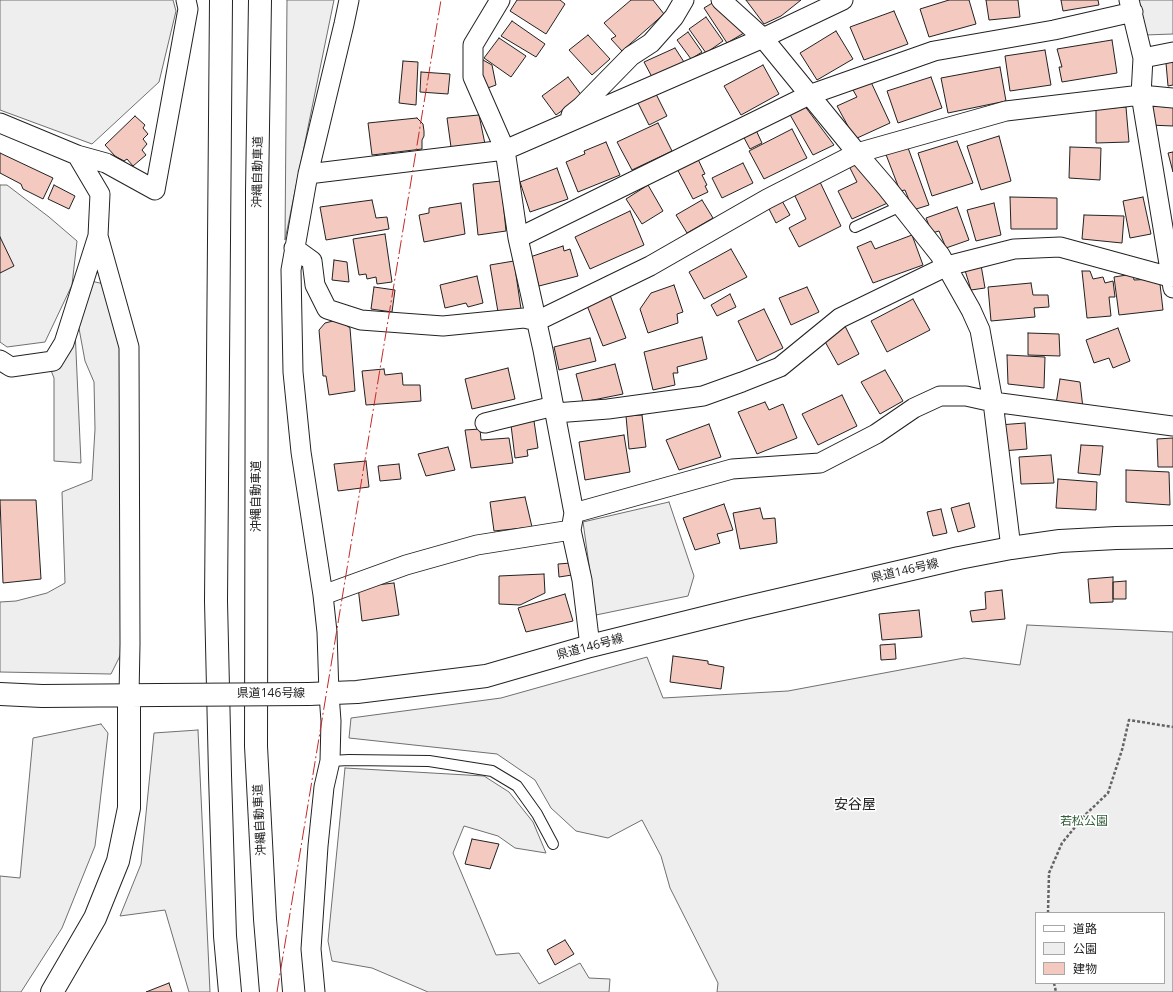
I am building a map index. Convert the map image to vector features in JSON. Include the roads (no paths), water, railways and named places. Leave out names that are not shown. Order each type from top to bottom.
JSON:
[{"type":"main road","points":[[221,0],[216,602],[225,929],[230,992]]},
{"type":"main road","name":"沖縄自動車道","points":[[260,0],[257,191],[256,746],[265,919],[271,992]]},
{"type":"main road","name":"県道146号線","points":[[0,694],[42,696],[319,694],[357,692],[486,676],[590,646],[744,608],[959,558],[1011,548],[1060,541],[1173,537]]},
{"type":"main road","points":[[52,992],[95,918],[118,862],[128,808],[129,696]]},
{"type":"street","points":[[0,123],[77,155],[106,164],[155,190],[188,9],[186,0]]},
{"type":"street","points":[[315,992],[311,949],[318,846],[324,787],[330,762],[331,721],[319,694],[327,632],[323,595],[301,452],[293,372],[291,270],[308,174],[349,0]]},
{"type":"street","points":[[500,0],[473,45],[472,77],[505,150],[518,238],[537,321],[554,409],[582,580],[590,646]]},
{"type":"street","points":[[555,128],[581,107],[631,56],[651,43],[674,18],[684,0]]},
{"type":"street","points":[[721,0],[763,38],[901,206],[947,266],[980,330],[993,402],[1011,548]]},
{"type":"street","points":[[308,174],[505,150],[763,38],[843,0]]},
{"type":"street","points":[[485,423],[554,409],[608,409],[703,396],[780,367],[840,318],[947,266],[1014,249],[1060,247],[1172,281],[1141,95],[1143,58],[1131,6],[1054,30],[934,51],[809,95],[518,238]]},
{"type":"street","points":[[1143,58],[1173,52]]},
{"type":"street","points":[[294,248],[312,261],[315,285],[327,309],[361,320],[443,326],[524,318],[537,321],[650,266],[767,199],[857,153],[1006,111],[1141,95],[1173,98]]},
{"type":"street","points":[[0,360],[11,367],[53,361],[64,344],[98,236],[100,194],[77,155]]},
{"type":"street","points":[[98,236],[129,347],[129,696]]},
{"type":"street","points":[[323,595],[406,565],[477,545],[572,522],[732,469],[820,463],[876,434],[914,408],[940,396],[966,396],[993,402],[1173,426]]},
{"type":"lane","points":[[855,228],[901,206]]},
{"type":"lane","points":[[330,762],[349,760],[429,761],[492,771],[517,786],[537,814],[553,844]]},
{"type":"district","name":"安谷屋","points":[[855,805]]},
{"type":"park label","name":"若松公園","points":[[1084,822]]}]
